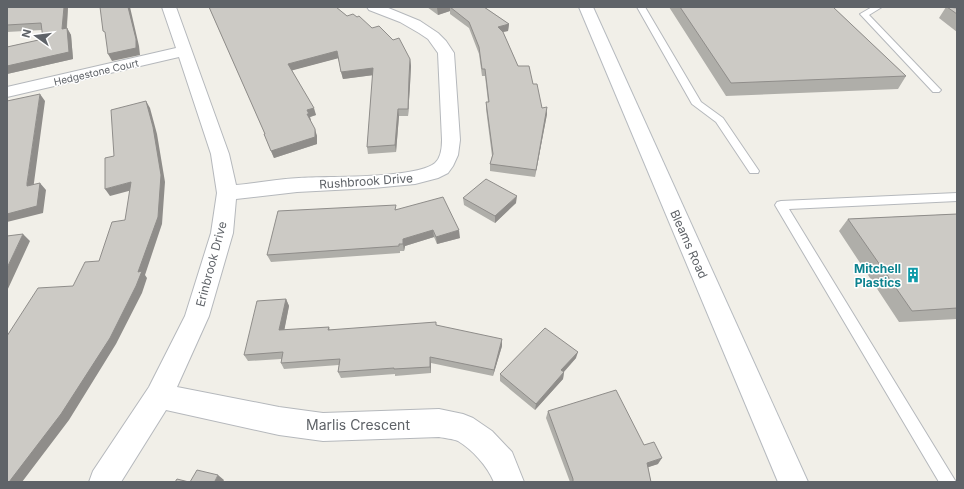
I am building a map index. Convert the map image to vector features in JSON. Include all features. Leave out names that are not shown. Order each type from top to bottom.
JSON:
[{"type":"street","name":"Erinbrook Drive","points":[[104,482],[159,396],[197,316],[222,233],[227,193],[220,154],[169,7]]},
{"type":"street","name":"Rushbrook Drive","points":[[227,193],[296,185],[406,179],[426,176],[442,168],[450,154],[451,140],[446,53],[444,48],[433,35],[416,25],[374,7]]},
{"type":"street","name":"Bleams Road","points":[[586,7],[793,482]]},
{"type":"street","name":"Hedgestone Court","points":[[7,92],[184,51]]},
{"type":"street","name":"Marlis Crescent","points":[[159,396],[279,421],[322,427],[439,423],[463,428],[482,441],[496,457],[501,463],[509,482]]},
{"type":"lane","points":[[641,7],[697,104],[720,120],[754,171]]},
{"type":"lane","points":[[878,7],[864,14],[936,90]]},
{"type":"lane","points":[[948,482],[781,205],[957,197]]},
{"type":"building","points":[[7,7],[64,7],[62,29],[67,28],[69,52],[7,66],[7,47],[43,39],[41,23],[7,25]]},
{"type":"building","points":[[100,7],[128,7],[136,39],[136,48],[108,54]]},
{"type":"building","points":[[209,7],[336,7],[347,16],[353,14],[357,17],[359,16],[372,28],[379,26],[393,40],[399,38],[410,59],[408,109],[398,109],[395,145],[367,147],[373,68],[341,72],[337,51],[288,64],[314,108],[307,110],[309,114],[307,114],[315,129],[315,137],[271,151],[265,134]]},
{"type":"building","points":[[450,7],[484,7],[509,24],[498,27],[503,32],[518,66],[529,66],[533,84],[537,84],[542,108],[547,107],[536,170],[490,164],[493,154],[486,102],[489,102],[485,69],[482,69],[479,47],[469,22]]},
{"type":"building","points":[[680,7],[833,7],[906,76],[731,83]]},
{"type":"building","points":[[947,7],[957,8],[957,14]]},
{"type":"building","points":[[40,94],[27,183],[27,186],[40,183],[37,206],[7,214],[7,101]]},
{"type":"building","points":[[146,101],[153,127],[161,175],[158,217],[138,272],[142,271],[110,338],[61,414],[9,482],[7,482],[7,336],[38,288],[73,286],[85,262],[99,261],[112,222],[125,220],[131,182],[105,189],[105,158],[114,156],[111,110]]},
{"type":"building","points":[[486,179],[517,196],[495,216],[463,198]]},
{"type":"building","points":[[443,197],[459,230],[436,237],[433,230],[403,239],[403,244],[399,244],[399,246],[267,255],[278,211],[396,205],[395,210]]},
{"type":"building","name":"Mitchell Plastics","points":[[957,214],[957,308],[912,311],[848,219]]},
{"type":"building","points":[[23,234],[7,268],[7,236]]},
{"type":"building","points":[[286,299],[279,330],[329,327],[328,330],[436,322],[436,325],[502,339],[494,370],[430,357],[430,367],[338,372],[340,359],[281,363],[283,352],[244,355],[257,301]]},
{"type":"building","points":[[545,328],[578,352],[561,370],[564,372],[536,404],[500,374]]},
{"type":"building","points":[[616,390],[644,445],[654,442],[662,458],[647,463],[651,482],[573,482],[548,411]]},
{"type":"building","points":[[197,470],[218,475],[215,481],[221,482],[190,482]]},
{"type":"building","points":[[177,479],[189,482],[175,482]]},
{"type":"place","name":"Mitchell Plastics","points":[[913,275]]}]
